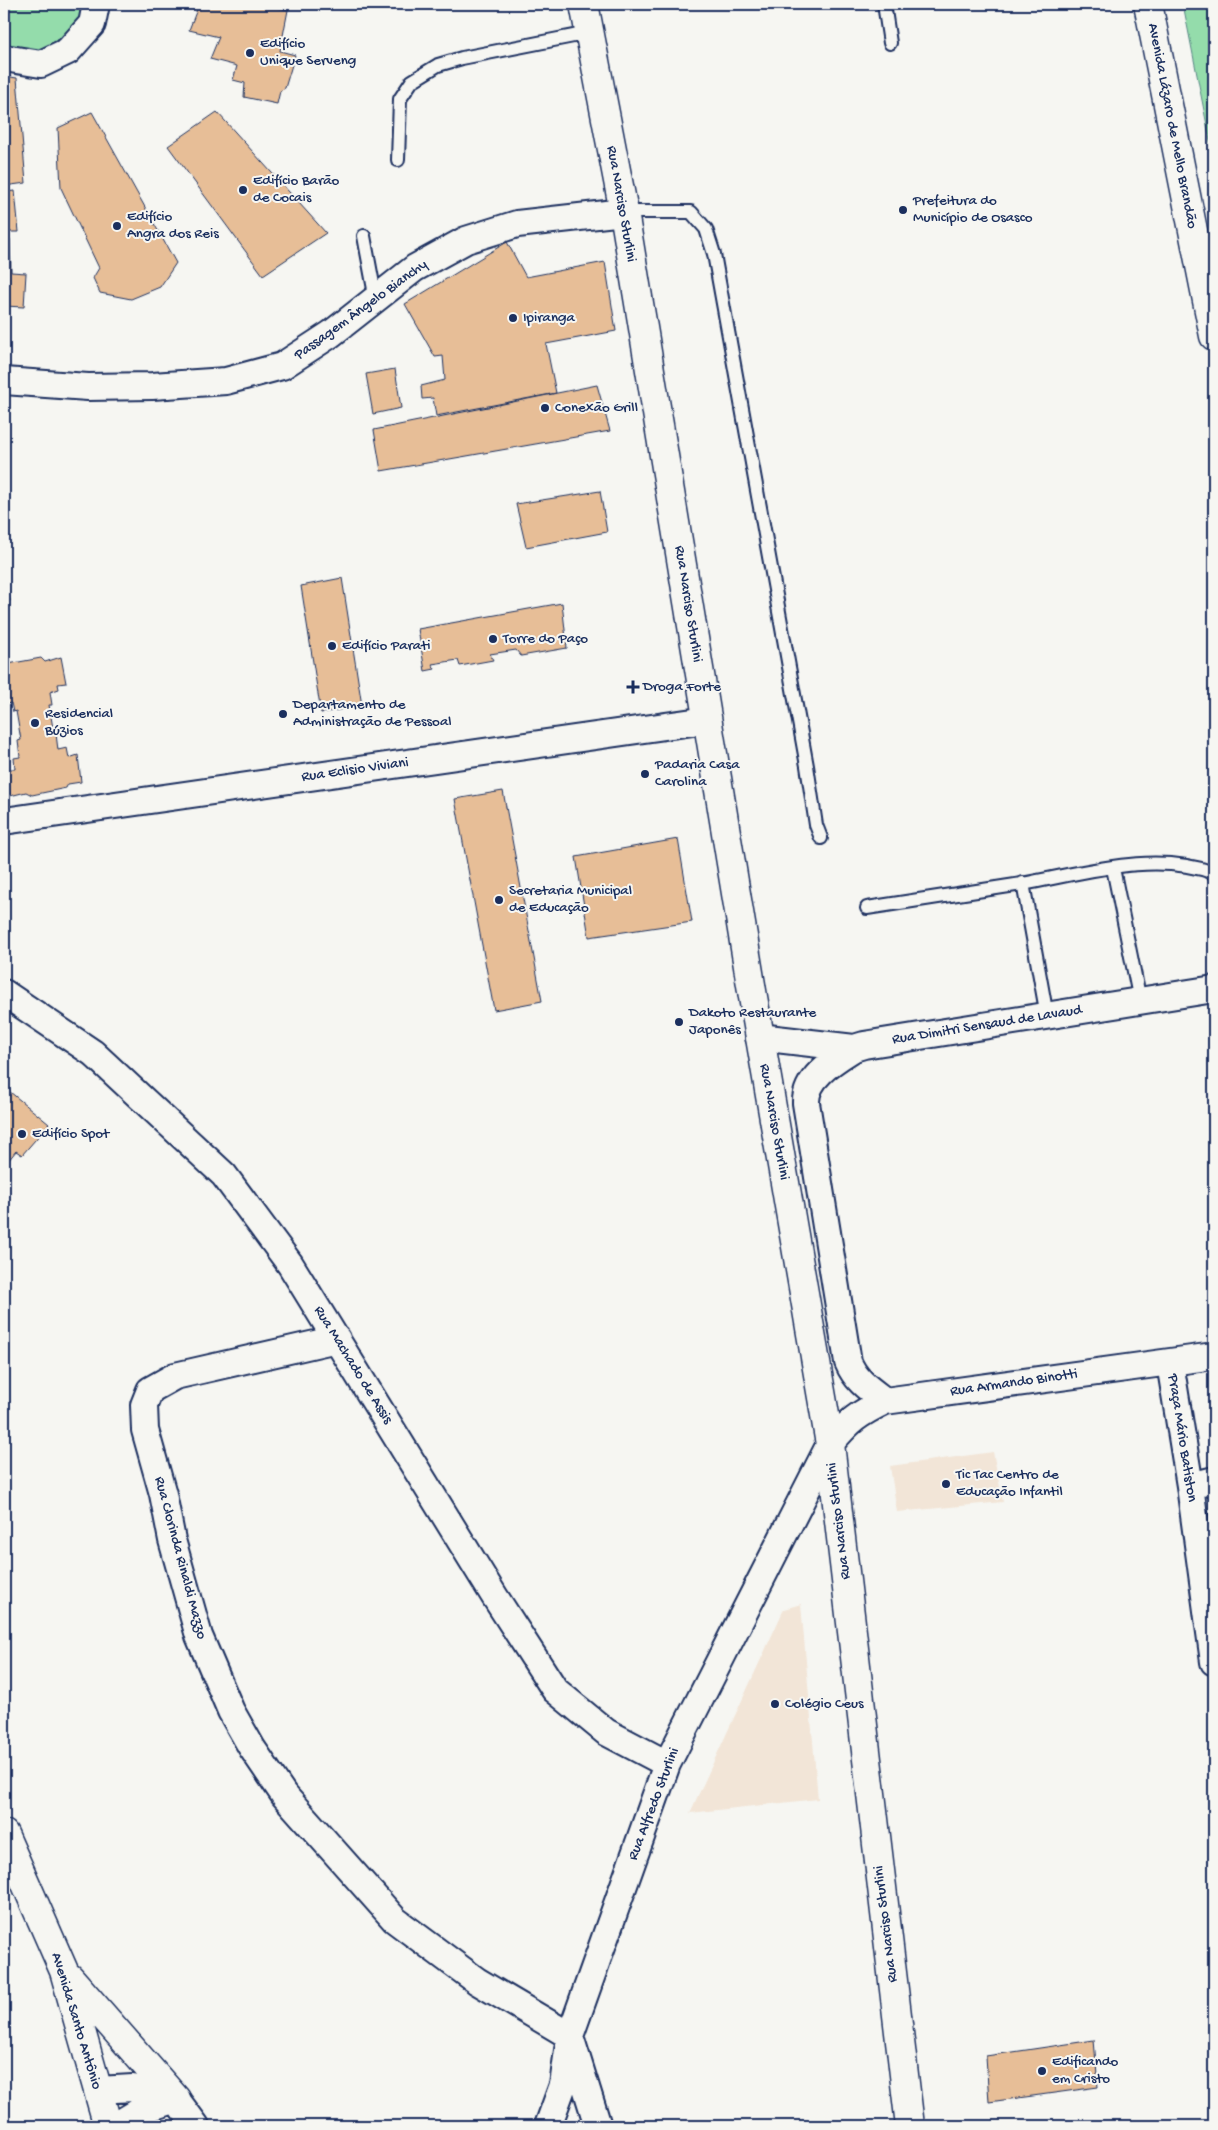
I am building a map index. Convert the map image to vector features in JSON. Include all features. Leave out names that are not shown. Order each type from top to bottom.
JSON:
[{"type":"main road","name":"Rua Narciso Sturlini","points":[[584,4],[624,212],[760,1037],[830,1444],[910,2126]]},
{"type":"main road","name":"Avenida Lázaro de Mello Brandão","points":[[1148,4],[1214,336]]},
{"type":"main road","name":"Avenida Santo Antônio","points":[[4,1834],[64,1971],[108,2126]]},
{"type":"main road","points":[[64,1971],[176,2099]]},
{"type":"street","points":[[4,58],[41,64],[68,52],[92,24],[96,4]]},
{"type":"street","name":"Passagem Ângelo Bianchy","points":[[4,381],[88,386],[152,386],[226,381],[282,366],[331,334],[415,268],[466,240],[517,224],[624,212]]},
{"type":"street","name":"Rua Eclisio Viviani","points":[[4,821],[707,720]]},
{"type":"street","name":"Rua Dimitri Sensaud de Lavaud","points":[[760,1037],[854,1048],[1214,990]]},
{"type":"street","name":"Rua Machado de Assis","points":[[4,993],[93,1053],[224,1175],[290,1264],[555,1690],[606,1732],[666,1764]]},
{"type":"street","points":[[854,1048],[831,1062],[818,1076],[806,1097],[806,1103],[848,1362],[853,1374],[863,1386],[885,1401]]},
{"type":"street","name":"Rua Clorinda Rinaldi Mazzo","points":[[337,1339],[175,1376],[150,1390],[144,1405],[145,1430],[163,1494],[172,1540],[199,1636],[231,1711],[252,1748],[284,1795],[388,1913],[477,1981],[570,2036]]},
{"type":"street","name":"Rua Armando Binotti","points":[[830,1444],[850,1421],[885,1401],[1214,1358]]},
{"type":"street","name":"Praça Mário Batiston","points":[[1170,1363],[1202,1483],[1214,1662]]},
{"type":"street","name":"Rua Alfredo Sturlini","points":[[548,2126],[563,2085],[570,2036],[666,1764],[830,1444]]},
{"type":"street","points":[[570,2036],[598,2126]]},
{"type":"street","points":[[98,2090],[132,2088],[176,2099],[196,2126]]},
{"type":"street","points":[[115,2126],[140,2111],[176,2099]]},
{"type":"lane","points":[[884,4],[890,43]]},
{"type":"lane","points":[[398,160],[400,99],[412,81],[438,65],[462,58],[589,33]]},
{"type":"lane","points":[[624,212],[691,212],[706,229],[714,254],[807,766],[816,825],[821,838]]},
{"type":"lane","points":[[364,236],[376,300]]},
{"type":"lane","points":[[867,908],[1112,868],[1167,863],[1197,867],[1214,873]]},
{"type":"lane","points":[[1112,868],[1140,1001]]},
{"type":"lane","points":[[1023,883],[1047,1016]]},
{"type":"shaded area","name":"Tic Tac Centro de Educação Infantil","points":[[993,1452],[1003,1502],[897,1512],[890,1466]]},
{"type":"shaded area","name":"Colégio Ceus","points":[[801,1604],[818,1799],[690,1813],[784,1609]]},
{"type":"green space","points":[[4,4],[85,4],[84,22],[40,56],[4,49]]},
{"type":"green space","points":[[1183,4],[1214,4],[1214,161]]},
{"type":"building","name":"Edifício Unique Serveng","points":[[199,4],[262,4],[288,10],[280,51],[295,55],[285,88],[280,91],[277,104],[244,97],[245,83],[233,80],[237,66],[210,59],[219,37],[189,30]]},
{"type":"building","points":[[4,76],[17,78],[26,183],[4,186]]},
{"type":"building","name":"Edifício Angra dos Reis","points":[[92,112],[176,263],[160,287],[131,299],[100,293],[93,278],[99,268],[61,188],[58,128]]},
{"type":"building","name":"Edifício Barão de Cocais","points":[[217,112],[326,233],[263,275],[168,146]]},
{"type":"building","points":[[15,191],[19,232],[4,232],[4,192]]},
{"type":"building","points":[[10,239],[11,272],[26,273],[24,307],[4,306],[4,240]]},
{"type":"building","name":"Ipiranga","points":[[507,242],[526,277],[605,262],[616,331],[546,344],[556,393],[436,416],[433,398],[422,399],[421,386],[445,380],[443,356],[435,357],[405,304]]},
{"type":"building","points":[[395,369],[401,408],[373,414],[366,374]]},
{"type":"building","name":"Conexão Grill","points":[[597,385],[610,431],[381,471],[374,430]]},
{"type":"building","points":[[600,491],[607,532],[526,547],[516,504]]},
{"type":"building","points":[[4,570],[10,601],[4,602]]},
{"type":"building","name":"Edifício Parati","points":[[342,578],[362,706],[321,713],[301,586]]},
{"type":"building","name":"Torre do Paço","points":[[562,603],[567,648],[521,656],[516,650],[490,654],[493,660],[460,666],[458,660],[432,664],[435,669],[425,671],[418,629]]},
{"type":"building","name":"Residencial Búzios","points":[[61,657],[66,683],[58,684],[59,689],[50,692],[52,705],[49,705],[58,750],[67,748],[69,758],[78,755],[81,782],[68,784],[66,788],[32,795],[26,792],[10,796],[5,769],[15,769],[14,758],[20,757],[18,741],[21,740],[16,711],[13,712],[11,703],[6,704],[4,696],[4,668],[8,664],[41,658],[45,662]]},
{"type":"building","name":"Secretaria Municipal de Educação","points":[[503,791],[542,1001],[494,1010],[455,799]]},
{"type":"building","points":[[678,839],[692,922],[589,937],[576,857]]},
{"type":"building","name":"Edifício Spot","points":[[4,1087],[49,1124],[22,1155],[16,1151],[4,1166]]},
{"type":"building","name":"Edificando em Cristo","points":[[1094,2040],[1098,2087],[989,2102],[986,2056]]},
{"type":"place","name":"Edifício Unique Serveng","points":[[250,53]]},
{"type":"place","name":"Edifício Barão de Cocais","points":[[243,190]]},
{"type":"place","name":"Prefeitura do Município de Osasco","points":[[903,210]]},
{"type":"place","name":"Edifício Angra dos Reis","points":[[117,226]]},
{"type":"place","name":"Ipiranga","points":[[513,318]]},
{"type":"place","name":"Conexão Grill","points":[[545,408]]},
{"type":"place","name":"Torre do Paço","points":[[493,639]]},
{"type":"place","name":"Edifício Parati","points":[[332,646]]},
{"type":"place","name":"Droga Forte","points":[[633,687]]},
{"type":"place","name":"Departamento de Administração de Pessoal","points":[[283,714]]},
{"type":"place","name":"Residencial Búzios","points":[[35,723]]},
{"type":"place","name":"Padaria Casa Carolina","points":[[645,774]]},
{"type":"place","name":"Secretaria Municipal de Educação","points":[[499,900]]},
{"type":"place","name":"Dakoto Restaurante Japonês","points":[[679,1022]]},
{"type":"place","name":"Edifício Spot","points":[[22,1134]]},
{"type":"place","name":"Tic Tac Centro de Educação Infantil","points":[[946,1484]]},
{"type":"place","name":"Colégio Ceus","points":[[775,1704]]},
{"type":"place","name":"Edificando em Cristo","points":[[1042,2071]]}]
